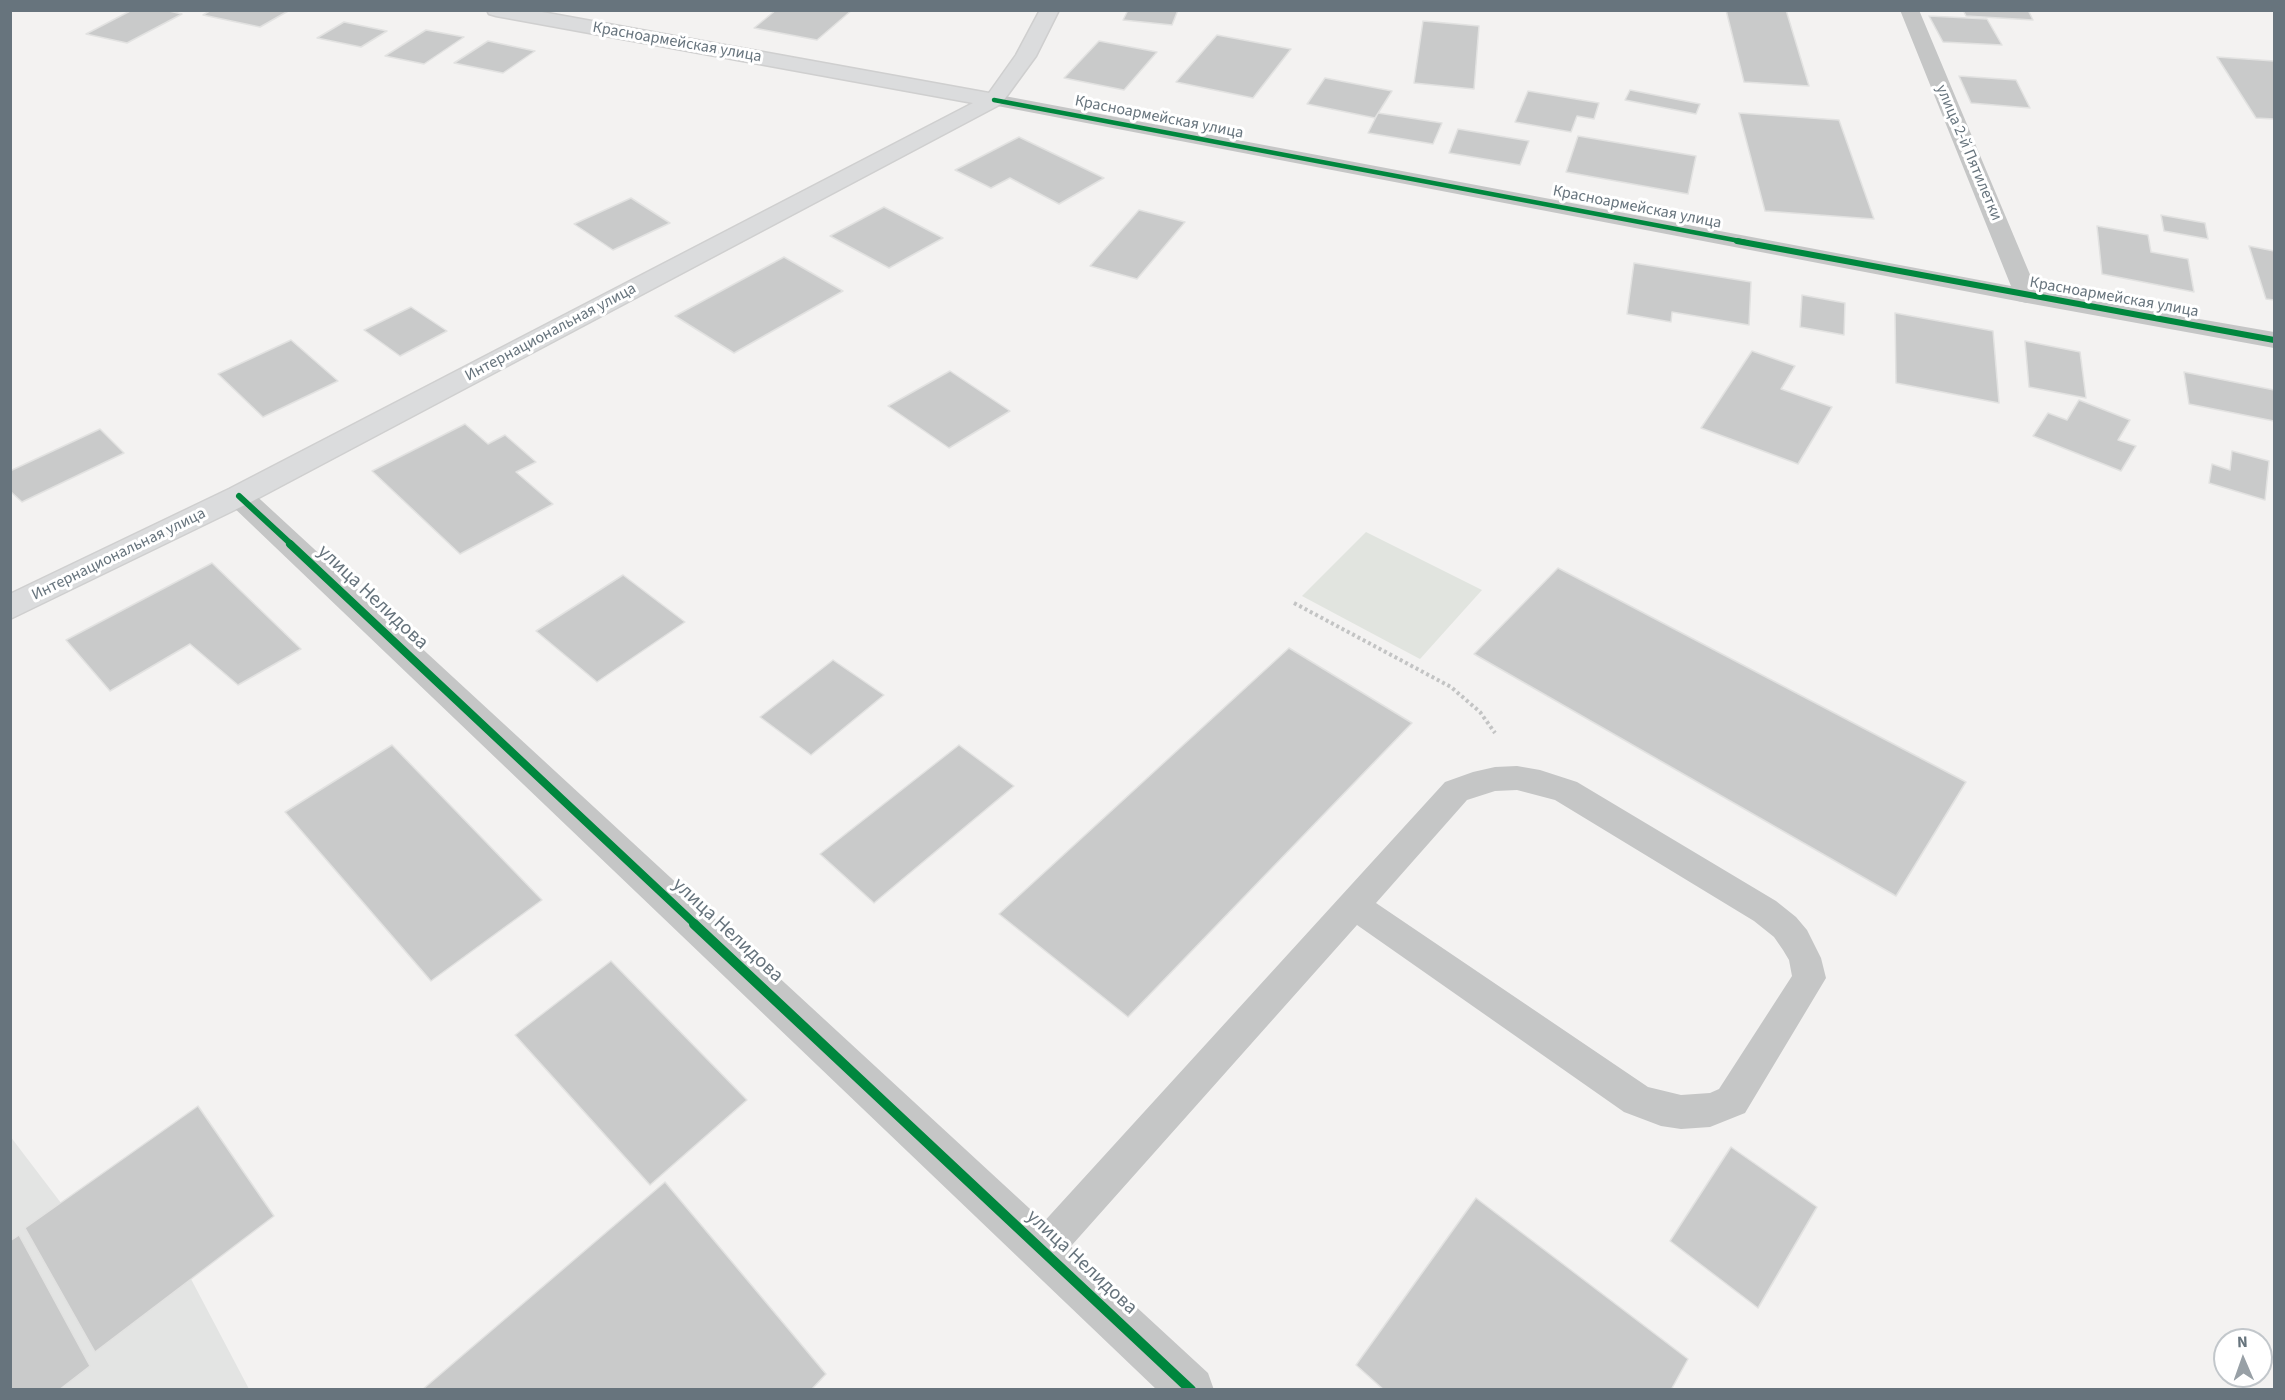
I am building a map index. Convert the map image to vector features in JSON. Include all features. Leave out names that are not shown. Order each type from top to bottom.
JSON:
[{"type":"main road","name":"Красноармейская улица","points":[[496,10],[994,100]]},
{"type":"main road","name":"Интернациональная улица","points":[[10,608],[239,496],[994,100],[1026,56],[1050,10]]},
{"type":"street","name":"улица 2-й Пятилетки","points":[[1908,10],[2027,296]]},
{"type":"street","name":"Красноармейская улица","points":[[994,100],[2027,296],[2274,340]]},
{"type":"street","name":"улица Нелидова","points":[[239,496],[1191,1389]]},
{"type":"lane","points":[[1043,1250],[1456,791],[1495,779],[1517,778],[1540,782],[1566,792],[1765,911],[1785,927],[1796,940],[1805,958],[1809,978],[1732,1101],[1710,1110],[1681,1112],[1661,1109],[1637,1100],[1354,905]]},
{"type":"path","points":[[1294,603],[1451,687],[1480,712],[1496,734],[1517,778]]},
{"type":"shaded area","points":[[1366,532],[1482,590],[1420,659],[1302,596]]},
{"type":"shaded area","points":[[198,1106],[274,1216],[191,1279],[249,1389],[11,1389],[10,1136],[61,1203]]},
{"type":"building","points":[[132,10],[165,10],[182,14],[127,43],[86,34]]},
{"type":"building","points":[[211,10],[290,10],[260,27],[203,15]]},
{"type":"building","points":[[776,10],[852,10],[817,40],[754,28]]},
{"type":"building","points":[[1128,10],[1178,10],[1172,25],[1123,20]]},
{"type":"building","points":[[1726,10],[1786,10],[1809,86],[1744,82]]},
{"type":"building","points":[[1963,10],[2028,10],[2033,20],[1966,16]]},
{"type":"building","points":[[1929,16],[1987,19],[2002,45],[1943,42]]},
{"type":"building","points":[[1423,21],[1479,26],[1474,89],[1414,83]]},
{"type":"building","points":[[344,22],[387,31],[361,47],[317,38]]},
{"type":"building","points":[[426,30],[464,37],[424,64],[385,56]]},
{"type":"building","points":[[1217,35],[1291,49],[1253,98],[1176,82]]},
{"type":"building","points":[[488,41],[535,51],[503,73],[454,63]]},
{"type":"building","points":[[1099,41],[1157,52],[1124,90],[1064,78]]},
{"type":"building","points":[[2217,57],[2274,61],[2274,119],[2256,118]]},
{"type":"building","points":[[1959,76],[2016,80],[2030,108],[1971,103]]},
{"type":"building","points":[[1325,78],[1392,91],[1375,118],[1307,104]]},
{"type":"building","points":[[1630,90],[1700,104],[1696,114],[1625,100]]},
{"type":"building","points":[[1528,91],[1599,103],[1594,119],[1577,116],[1571,132],[1515,122]]},
{"type":"building","points":[[1378,113],[1442,123],[1433,144],[1368,133]]},
{"type":"building","points":[[1739,113],[1839,120],[1874,219],[1765,211]]},
{"type":"building","points":[[1458,129],[1529,141],[1520,165],[1449,153]]},
{"type":"building","points":[[1578,136],[1696,156],[1688,194],[1566,172]]},
{"type":"building","points":[[1019,137],[1104,178],[1059,204],[1010,178],[991,188],[955,170]]},
{"type":"building","points":[[631,198],[670,223],[613,250],[574,224]]},
{"type":"building","points":[[884,207],[943,238],[889,268],[830,236]]},
{"type":"building","points":[[1139,210],[1185,222],[1137,279],[1090,266]]},
{"type":"building","points":[[2161,215],[2205,223],[2208,239],[2164,231]]},
{"type":"building","points":[[2097,226],[2148,235],[2151,252],[2188,259],[2194,292],[2102,274]]},
{"type":"building","points":[[2249,246],[2274,251],[2274,300],[2266,299]]},
{"type":"building","points":[[784,257],[843,291],[734,353],[675,316]]},
{"type":"building","points":[[1634,263],[1751,282],[1749,325],[1672,312],[1671,322],[1627,314]]},
{"type":"building","points":[[1802,295],[1845,303],[1844,335],[1800,327]]},
{"type":"building","points":[[411,307],[447,331],[400,356],[364,330]]},
{"type":"building","points":[[1895,313],[1993,331],[1999,403],[1896,383]]},
{"type":"building","points":[[291,340],[338,381],[263,417],[218,374]]},
{"type":"building","points":[[2025,341],[2080,352],[2086,398],[2029,387]]},
{"type":"building","points":[[1752,351],[1795,366],[1781,389],[1832,407],[1798,464],[1701,428]]},
{"type":"building","points":[[950,371],[1010,411],[949,448],[888,406]]},
{"type":"building","points":[[2184,372],[2274,390],[2274,421],[2189,404]]},
{"type":"building","points":[[2079,400],[2130,420],[2118,440],[2136,446],[2121,471],[2033,436],[2048,413],[2067,420]]},
{"type":"building","points":[[465,424],[488,444],[505,435],[536,462],[516,472],[553,504],[460,554],[372,471]]},
{"type":"building","points":[[100,429],[124,453],[22,502],[10,491],[10,471]]},
{"type":"building","points":[[2232,451],[2269,461],[2265,500],[2209,483],[2212,464],[2230,470]]},
{"type":"building","points":[[212,563],[301,649],[238,685],[190,644],[110,691],[66,640]]},
{"type":"building","points":[[1558,568],[1966,782],[1896,896],[1474,654]]},
{"type":"building","points":[[623,575],[685,622],[597,682],[536,631]]},
{"type":"building","points":[[1289,648],[1412,723],[1128,1017],[999,914]]},
{"type":"building","points":[[833,660],[884,695],[811,755],[760,717]]},
{"type":"building","points":[[392,745],[542,900],[431,981],[285,812]]},
{"type":"building","points":[[959,745],[1014,786],[874,903],[820,854]]},
{"type":"building","points":[[611,961],[747,1100],[650,1185],[515,1035]]},
{"type":"building","points":[[198,1106],[274,1216],[95,1352],[25,1228]]},
{"type":"building","points":[[1731,1147],[1817,1207],[1758,1308],[1670,1241]]},
{"type":"building","points":[[665,1182],[826,1374],[811,1390],[422,1390]]},
{"type":"building","points":[[1476,1198],[1688,1359],[1671,1390],[1384,1390],[1356,1365]]},
{"type":"building","points":[[19,1235],[90,1366],[59,1390],[10,1390],[10,1241]]},
{"type":"cycle path","points":[[994,100],[2027,296],[2274,340]]},
{"type":"cycle path","points":[[239,496],[1191,1390]]}]
